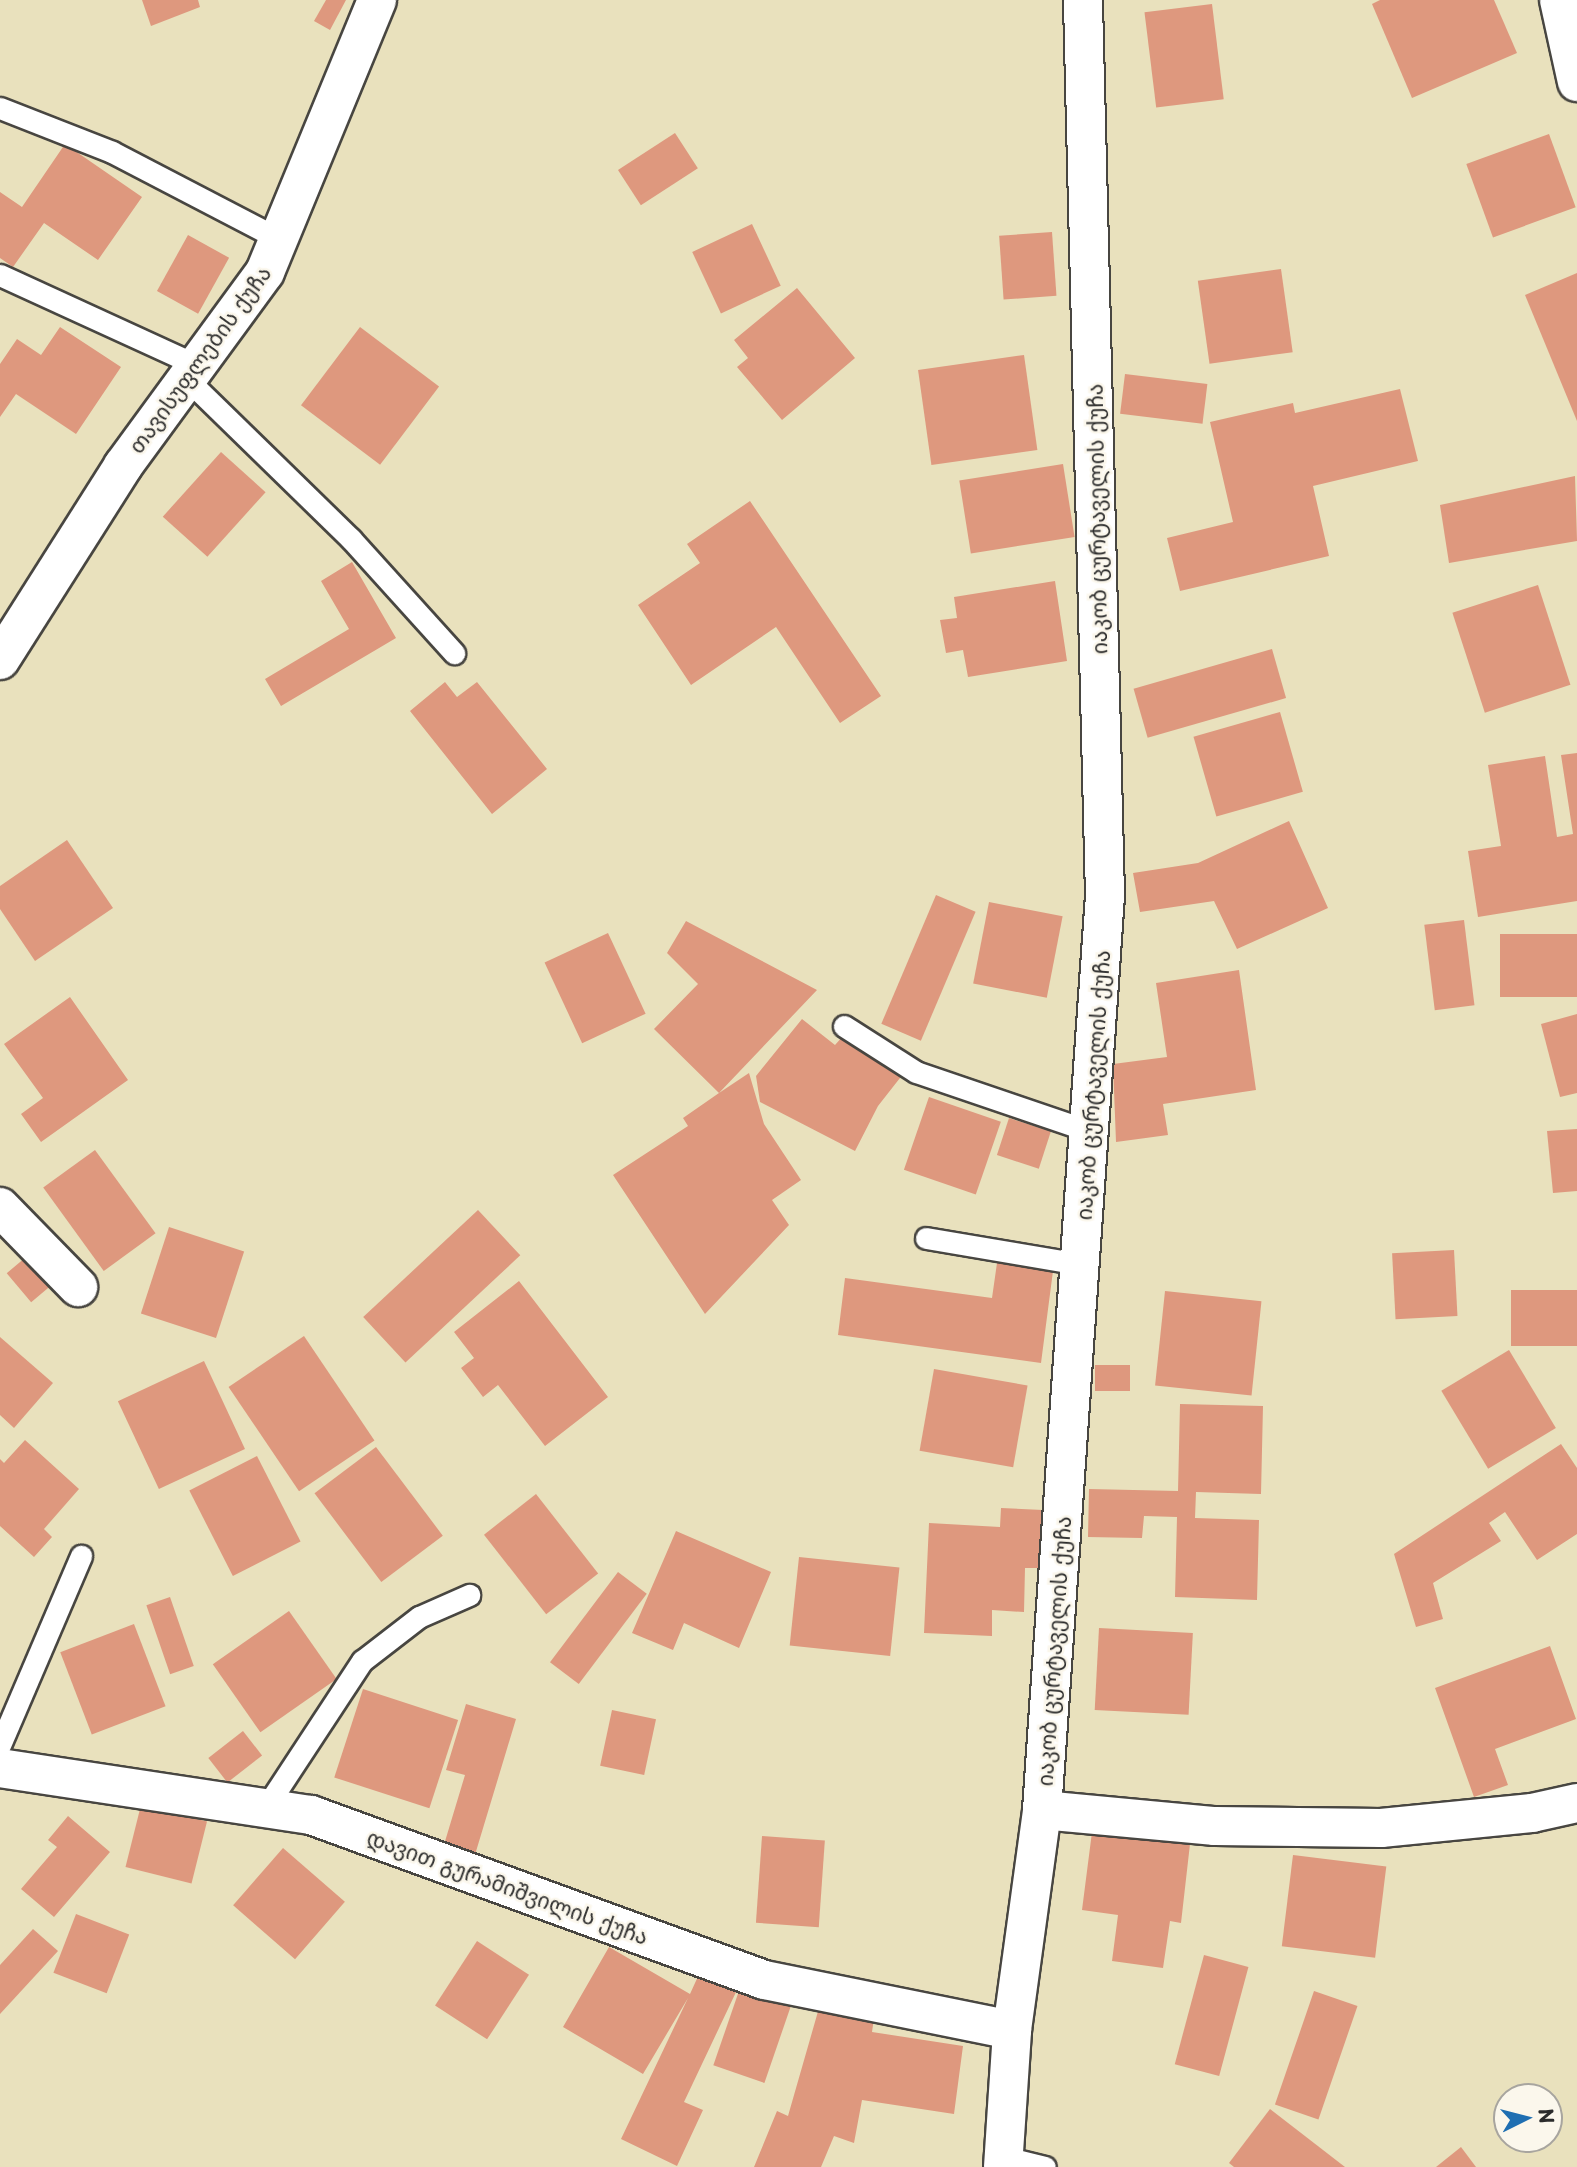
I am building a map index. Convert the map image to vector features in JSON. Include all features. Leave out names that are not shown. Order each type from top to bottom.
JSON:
[{"type":"street","name":"თავისუფლების ქუჩა","points":[[0,660],[123,466],[265,272],[377,0]]},
{"type":"street","name":"იაკობ ცურტაველის ქუჩა","points":[[1003,2162],[1012,2030],[1042,1810],[1105,896],[1083,0]]},
{"type":"street","points":[[1559,0],[1577,82]]},
{"type":"street","points":[[0,1207],[78,1287]]},
{"type":"street","name":"დავით გურამიშვილის ქუჩა","points":[[0,1768],[312,1815],[764,1980],[1012,2030]]},
{"type":"street","points":[[1042,1810],[1215,1826],[1381,1828],[1532,1813],[1577,1803]]},
{"type":"lane","points":[[0,108],[112,152],[279,239]]},
{"type":"lane","points":[[0,275],[192,372],[351,539],[454,653]]},
{"type":"lane","points":[[844,1026],[916,1072],[1088,1131]]},
{"type":"lane","points":[[926,1237],[1079,1265]]},
{"type":"lane","points":[[0,1745],[81,1556]]},
{"type":"lane","points":[[266,1807],[362,1661],[419,1616],[469,1595]]},
{"type":"lane","points":[[1003,2162],[1045,2167]]},
{"type":"building","points":[[142,0],[198,0],[200,7],[151,26]]},
{"type":"building","points":[[326,0],[346,0],[330,30],[314,21]]},
{"type":"building","points":[[1380,0],[1494,0],[1517,53],[1412,98],[1372,4]]},
{"type":"building","points":[[1212,4],[1224,99],[1156,108],[1145,12]]},
{"type":"building","points":[[675,133],[698,168],[641,205],[618,170]]},
{"type":"building","points":[[1549,134],[1576,207],[1493,237],[1466,164]]},
{"type":"building","points":[[65,144],[142,197],[98,260],[44,223],[13,267],[0,258],[0,192],[22,207]]},
{"type":"building","points":[[752,224],[781,286],[721,314],[692,252]]},
{"type":"building","points":[[1052,232],[1056,296],[1004,300],[999,236]]},
{"type":"building","points":[[188,235],[229,258],[198,314],[157,291]]},
{"type":"building","points":[[1281,269],[1293,352],[1210,364],[1198,281]]},
{"type":"building","points":[[1577,273],[1577,421],[1525,295]]},
{"type":"building","points":[[797,288],[855,358],[782,420],[737,367],[748,358],[734,340]]},
{"type":"building","points":[[60,327],[121,367],[76,434],[16,394],[0,417],[0,364],[17,339],[41,355]]},
{"type":"building","points":[[360,327],[439,387],[380,465],[301,405]]},
{"type":"building","points":[[1024,355],[1037,450],[931,465],[918,370]]},
{"type":"building","points":[[1125,374],[1207,384],[1203,424],[1120,414]]},
{"type":"building","points":[[1400,389],[1418,461],[1313,486],[1329,556],[1180,591],[1167,538],[1233,522],[1210,422],[1293,403],[1295,413]]},
{"type":"building","points":[[221,452],[266,492],[207,557],[163,517]]},
{"type":"building","points":[[1063,464],[1075,537],[971,554],[959,480]]},
{"type":"building","points":[[1575,476],[1577,541],[1449,563],[1440,505]]},
{"type":"building","points":[[750,501],[881,696],[840,723],[776,627],[691,685],[638,605],[700,563],[687,544]]},
{"type":"building","points":[[352,562],[396,638],[281,706],[265,679],[349,629],[321,581]]},
{"type":"building","points":[[1055,581],[1067,661],[968,677],[963,650],[946,653],[940,620],[957,618],[954,597]]},
{"type":"building","points":[[1538,585],[1570,685],[1485,713],[1452,613]]},
{"type":"building","points":[[1272,649],[1286,698],[1148,738],[1134,689]]},
{"type":"building","points":[[445,682],[457,697],[477,682],[547,769],[492,814],[410,711]]},
{"type":"building","points":[[1280,712],[1303,792],[1216,817],[1193,737]]},
{"type":"building","points":[[1577,753],[1577,901],[1478,917],[1468,851],[1501,846],[1488,765],[1545,756],[1557,837],[1573,834],[1561,755]]},
{"type":"building","points":[[1289,821],[1328,908],[1237,949],[1214,901],[1140,912],[1133,873],[1198,863]]},
{"type":"building","points":[[67,840],[113,908],[35,961],[0,909],[0,886]]},
{"type":"building","points":[[936,895],[976,912],[921,1041],[881,1024]]},
{"type":"building","points":[[989,902],[1063,916],[1047,998],[973,983]]},
{"type":"building","points":[[1464,920],[1474,1005],[1435,1010],[1424,925]]},
{"type":"building","points":[[686,921],[817,990],[719,1093],[654,1029],[698,984],[667,953]]},
{"type":"building","points":[[608,933],[646,1014],[582,1043],[545,963]]},
{"type":"building","points":[[1500,934],[1577,934],[1577,997],[1500,997]]},
{"type":"building","points":[[1239,970],[1256,1090],[1163,1104],[1168,1135],[1116,1142],[1113,1064],[1167,1057],[1156,983]]},
{"type":"building","points":[[70,997],[128,1080],[41,1142],[21,1114],[43,1098],[4,1044]]},
{"type":"building","points":[[1577,1014],[1577,1093],[1560,1097],[1541,1024]]},
{"type":"building","points":[[802,1019],[835,1045],[843,1036],[907,1069],[878,1106],[855,1151],[760,1102],[756,1076]]},
{"type":"building","points":[[749,1073],[764,1124],[801,1180],[772,1200],[789,1225],[705,1314],[613,1175],[688,1126],[683,1118]]},
{"type":"building","points":[[929,1097],[1001,1122],[976,1195],[904,1170]]},
{"type":"building","points":[[1009,1118],[1051,1132],[1039,1169],[997,1155]]},
{"type":"building","points":[[1577,1129],[1577,1191],[1553,1193],[1547,1131]]},
{"type":"building","points":[[95,1150],[156,1233],[104,1271],[43,1188]]},
{"type":"building","points":[[478,1210],[520,1255],[405,1362],[363,1317]]},
{"type":"building","points":[[169,1227],[244,1251],[216,1338],[141,1314]]},
{"type":"building","points":[[1454,1250],[1457,1316],[1396,1319],[1392,1253]]},
{"type":"building","points":[[32,1252],[56,1281],[31,1302],[7,1273]]},
{"type":"building","points":[[997,1263],[1053,1271],[1041,1363],[838,1335],[845,1278],[992,1298]]},
{"type":"building","points":[[519,1281],[608,1397],[545,1446],[498,1385],[483,1397],[461,1368],[474,1358],[454,1332]]},
{"type":"building","points":[[1511,1290],[1577,1290],[1577,1346],[1511,1346]]},
{"type":"building","points":[[1165,1291],[1261,1301],[1252,1396],[1155,1385]]},
{"type":"building","points":[[304,1336],[374,1440],[299,1491],[229,1387]]},
{"type":"building","points":[[0,1337],[53,1383],[14,1428],[0,1415]]},
{"type":"building","points":[[1509,1350],[1556,1428],[1488,1469],[1441,1391]]},
{"type":"building","points":[[204,1361],[245,1449],[159,1489],[118,1401]]},
{"type":"building","points":[[1095,1365],[1130,1365],[1130,1391],[1095,1391]]},
{"type":"building","points":[[934,1369],[1028,1385],[1013,1467],[920,1451]]},
{"type":"building","points":[[1180,1404],[1263,1406],[1261,1494],[1196,1492],[1195,1518],[1259,1520],[1257,1600],[1175,1597],[1177,1517],[1144,1516],[1142,1538],[1088,1537],[1089,1489],[1178,1491]]},
{"type":"building","points":[[25,1440],[79,1489],[44,1529],[52,1537],[34,1557],[0,1526],[0,1459],[4,1463]]},
{"type":"building","points":[[1561,1444],[1577,1468],[1577,1534],[1537,1560],[1505,1512],[1489,1523],[1501,1541],[1433,1583],[1443,1619],[1416,1627],[1394,1554]]},
{"type":"building","points":[[376,1447],[443,1536],[381,1582],[315,1493]]},
{"type":"building","points":[[257,1456],[301,1542],[233,1576],[189,1491]]},
{"type":"building","points":[[536,1494],[598,1574],[546,1614],[484,1535]]},
{"type":"building","points":[[1001,1508],[1043,1510],[1040,1568],[1025,1568],[1024,1612],[992,1610],[992,1636],[924,1633],[929,1523],[1000,1527]]},
{"type":"building","points":[[676,1531],[771,1572],[739,1648],[684,1623],[673,1650],[632,1633]]},
{"type":"building","points":[[799,1557],[899,1568],[890,1656],[790,1646]]},
{"type":"building","points":[[618,1572],[647,1594],[579,1684],[550,1662]]},
{"type":"building","points":[[170,1597],[194,1666],[170,1674],[146,1605]]},
{"type":"building","points":[[289,1611],[337,1679],[260,1732],[213,1664]]},
{"type":"building","points":[[134,1624],[166,1706],[92,1734],[60,1652]]},
{"type":"building","points":[[1099,1628],[1193,1633],[1189,1715],[1095,1710]]},
{"type":"building","points":[[1550,1646],[1576,1719],[1495,1749],[1508,1785],[1474,1797],[1435,1688]]},
{"type":"building","points":[[363,1689],[458,1720],[429,1808],[334,1777]]},
{"type":"building","points":[[466,1704],[516,1719],[474,1858],[443,1848],[465,1775],[446,1770]]},
{"type":"building","points":[[612,1710],[656,1719],[644,1775],[600,1766]]},
{"type":"building","points":[[243,1731],[262,1755],[227,1783],[208,1758]]},
{"type":"building","points":[[141,1805],[207,1821],[191,1884],[126,1867]]},
{"type":"building","points":[[68,1816],[110,1852],[54,1917],[21,1889],[57,1847],[48,1840]]},
{"type":"building","points":[[1092,1832],[1190,1844],[1181,1923],[1170,1921],[1163,1968],[1112,1961],[1118,1915],[1082,1910]]},
{"type":"building","points":[[762,1836],[825,1840],[819,1927],[756,1923]]},
{"type":"building","points":[[283,1848],[345,1902],[295,1959],[233,1905]]},
{"type":"building","points":[[1293,1855],[1386,1866],[1375,1958],[1282,1946]]},
{"type":"building","points":[[76,1914],[129,1934],[107,1993],[53,1973]]},
{"type":"building","points":[[33,1929],[58,1951],[0,2014],[0,1965]]},
{"type":"building","points":[[477,1941],[529,1975],[487,2039],[435,2006]]},
{"type":"building","points":[[609,1947],[690,1994],[700,1972],[737,1990],[684,2102],[703,2110],[677,2166],[621,2139],[688,1998],[643,2074],[563,2027]]},
{"type":"building","points":[[1204,1955],[1248,1967],[1219,2076],[1175,2064]]},
{"type":"building","points":[[741,1985],[792,2003],[764,2083],[713,2065]]},
{"type":"building","points":[[1314,1991],[1357,2006],[1318,2119],[1275,2104]]},
{"type":"building","points":[[821,2001],[874,2018],[872,2032],[963,2046],[954,2114],[862,2100],[854,2143],[834,2136],[821,2167],[754,2167],[777,2111],[788,2116]]},
{"type":"building","points":[[1270,2109],[1345,2167],[1234,2167],[1229,2163]]},
{"type":"building","points":[[1461,2147],[1476,2167],[1436,2167]]}]
